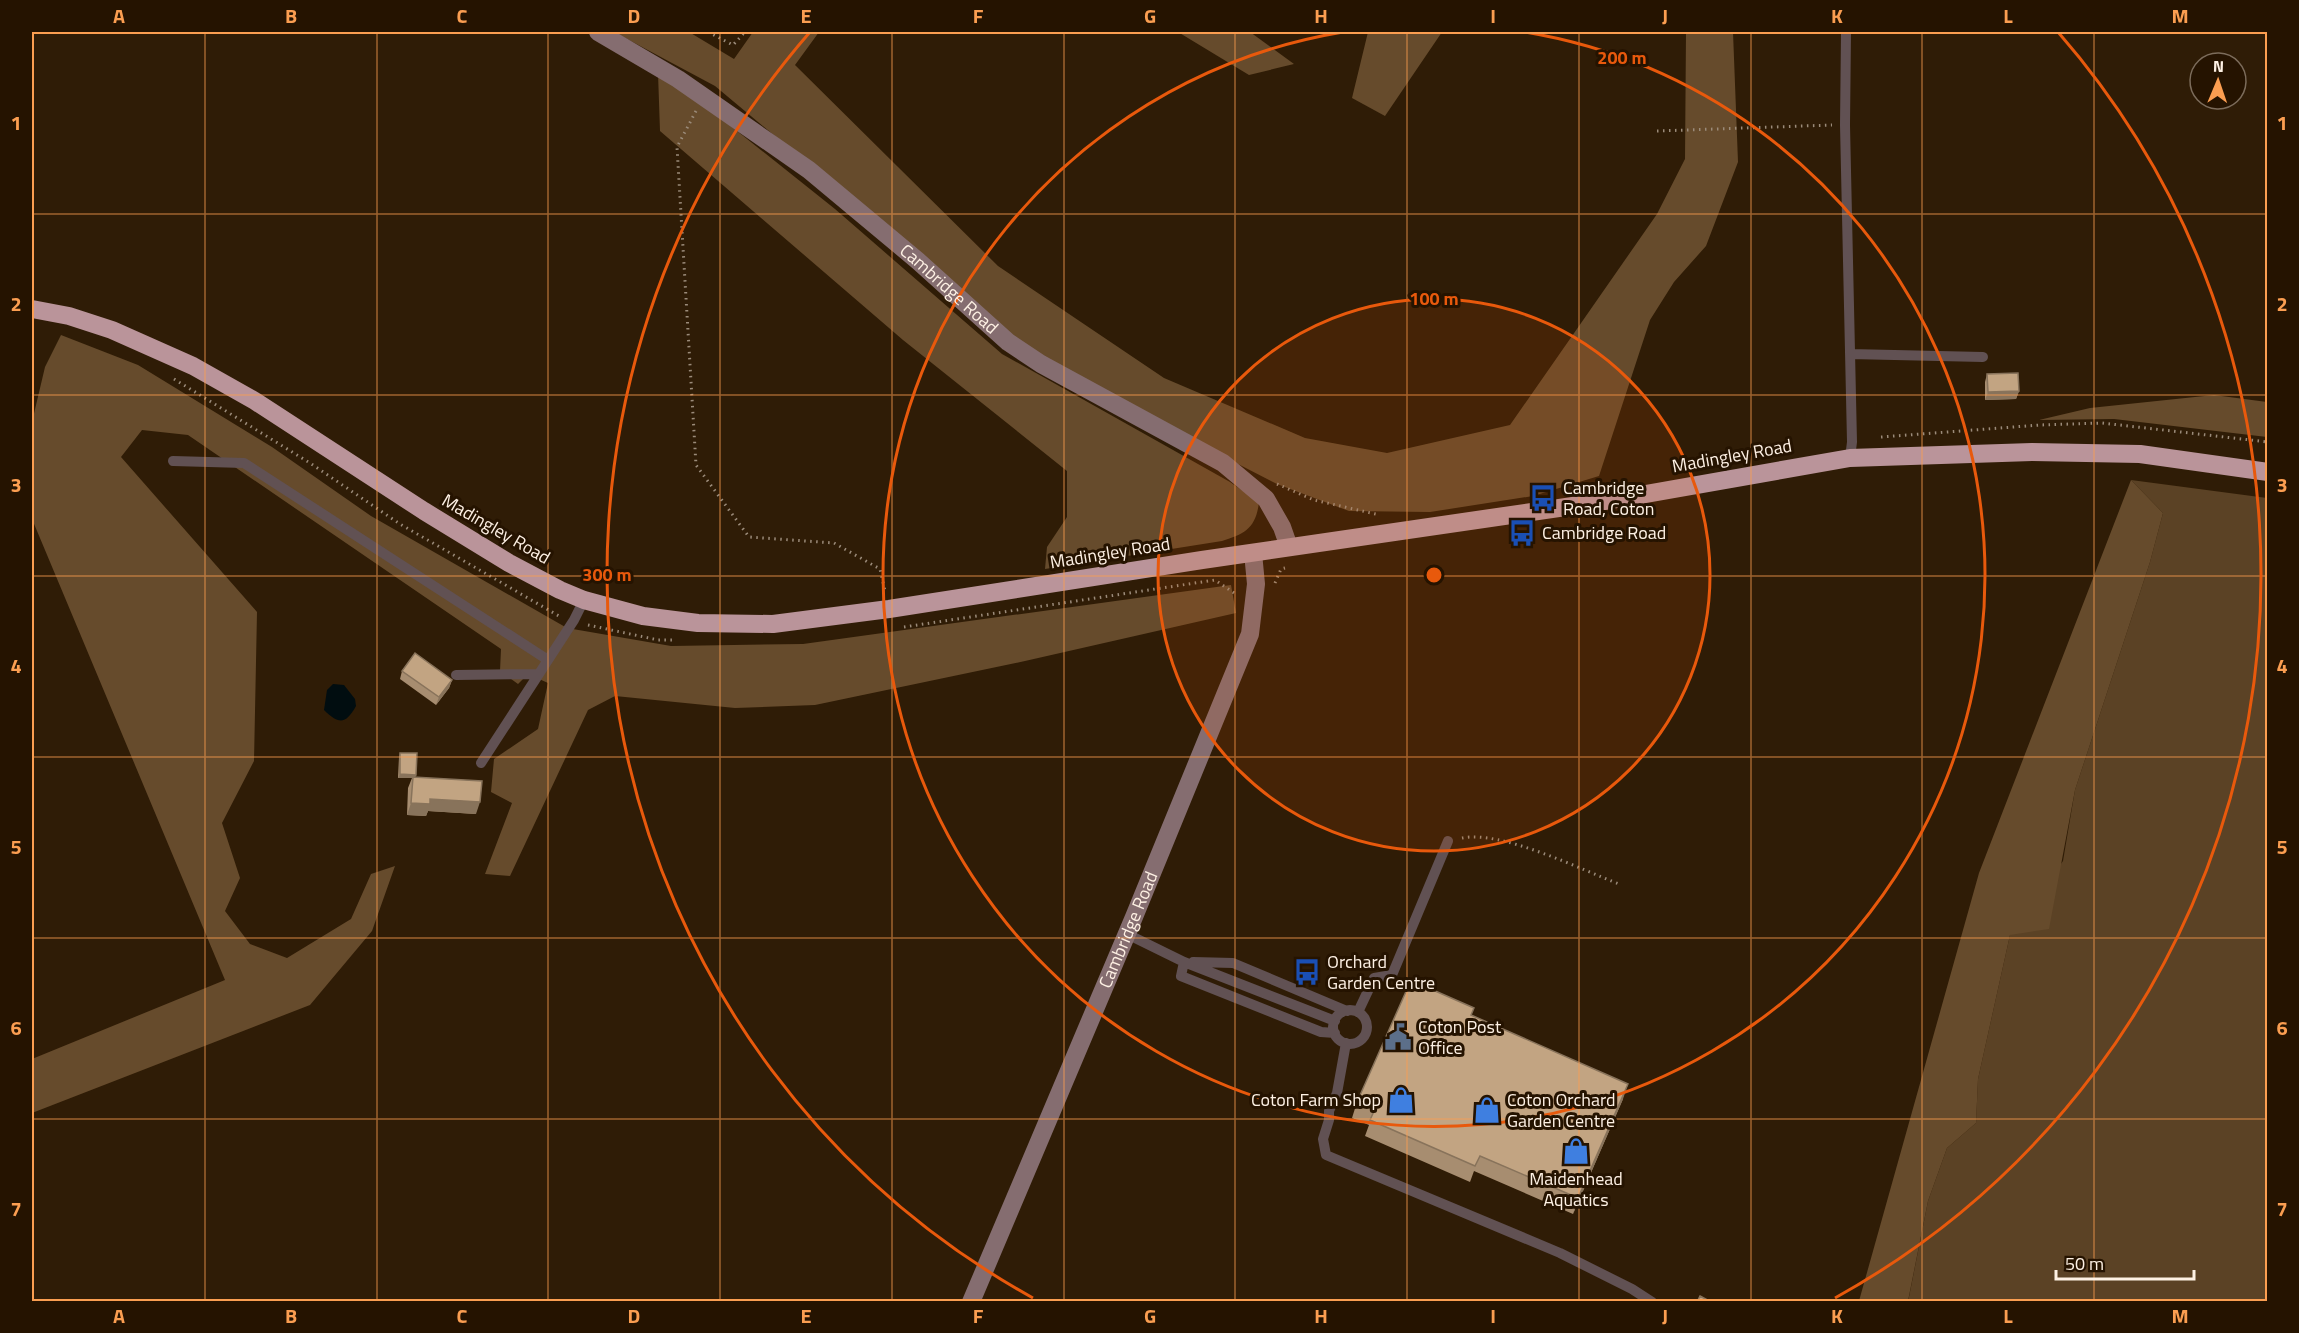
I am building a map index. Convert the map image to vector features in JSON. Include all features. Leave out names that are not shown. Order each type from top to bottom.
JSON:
[{"type":"highway","name":"Madingley Road","points":[[32,309],[69,316],[112,330],[193,366],[255,400],[424,511],[509,563],[584,600],[644,616],[698,623],[772,624],[889,609],[1600,502],[1850,458],[2032,452],[2140,454],[2268,472]]},
{"type":"street","name":"Cambridge Road","points":[[598,32],[678,79],[809,170],[918,261],[1008,342],[1041,364],[1223,463],[1266,499],[1282,527],[1289,548]]},
{"type":"street","name":"Cambridge Road","points":[[971,1302],[1127,934],[1250,634],[1256,584],[1253,553]]},
{"type":"lane","points":[[1846,32],[1845,125],[1852,442],[1850,458]]},
{"type":"lane","points":[[1850,354],[1983,357]]},
{"type":"lane","points":[[173,461],[244,463],[548,660]]},
{"type":"lane","points":[[482,763],[574,620],[584,600]]},
{"type":"lane","points":[[456,675],[539,674]]},
{"type":"lane","points":[[1184,962],[1233,963],[1353,1011],[1366,1020],[1367,1025],[1365,1035],[1357,1042],[1341,1041],[1335,1027],[1337,1016],[1353,1011],[1374,978],[1392,975],[1448,841]]},
{"type":"lane","points":[[1127,934],[1184,962],[1335,1027]]},
{"type":"lane","points":[[1346,1043],[1336,1093],[1329,1111],[1329,1120],[1323,1139],[1326,1155],[1560,1253],[1632,1289],[1652,1302]]},
{"type":"path","points":[[708,32],[733,45],[746,32]]},
{"type":"path","points":[[704,97],[677,147],[696,465],[749,537],[834,543],[880,569],[889,609]]},
{"type":"path","points":[[1657,131],[1845,125]]},
{"type":"path","points":[[167,375],[310,463],[400,524],[557,615],[593,627],[658,640],[680,640]]},
{"type":"path","points":[[1274,483],[1314,500],[1384,516]]},
{"type":"path","points":[[896,627],[1215,580],[1239,597]]},
{"type":"path","points":[[1448,841],[1469,837],[1497,840],[1535,851],[1619,884]]},
{"type":"shaded area","points":[[614,32],[689,32],[734,59],[753,32],[819,32],[795,65],[998,266],[1164,378],[1305,438],[1387,453],[1510,425],[1657,214],[1685,159],[1686,32],[1733,32],[1738,162],[1706,246],[1674,282],[1650,320],[1599,476],[1533,496],[1430,512],[1349,511],[1277,484],[1110,398],[1015,343],[849,198],[715,86]]},
{"type":"shaded area","points":[[1178,32],[1250,32],[1294,64],[1249,75]]},
{"type":"shaded area","points":[[1368,32],[1442,32],[1385,116],[1352,98]]},
{"type":"shaded area","points":[[658,73],[677,83],[835,209],[1002,354],[1230,482],[1259,502],[1252,524],[1237,536],[1222,541],[1045,569],[1047,547],[1067,517],[1067,471],[903,340],[660,131]]},
{"type":"shaded area","points":[[61,335],[138,365],[272,447],[371,516],[567,628],[671,646],[803,644],[1231,585],[1236,613],[1025,661],[815,705],[735,708],[615,696],[588,710],[510,876],[485,874],[512,803],[491,792],[494,759],[538,729],[548,683],[528,674],[518,684],[500,671],[501,649],[188,435],[142,430],[121,457],[257,612],[254,761],[222,823],[240,878],[225,911],[250,944],[287,958],[351,919],[371,874],[395,866],[372,931],[310,1005],[32,1113],[32,1059],[225,980],[32,519],[32,422],[45,367]]},
{"type":"shaded area","points":[[2214,395],[2267,402],[2267,437],[2114,419],[2039,420],[2090,408]]},
{"type":"shaded area","points":[[2131,480],[2267,498],[2267,1301],[1908,1302],[1928,1201],[1947,1148],[1976,1123],[1978,1079],[2010,935],[2063,861],[2075,790],[2150,562],[2163,513]]},
{"type":"shaded area","points":[[2131,480],[2163,513],[2150,562],[2075,790],[2049,929],[2010,935],[1978,1079],[1976,1123],[1947,1148],[1928,1201],[1908,1301],[1859,1301],[1979,873]]},
{"type":"shaded area","points":[[333,684],[344,685],[355,699],[356,706],[349,716],[342,720],[334,718],[324,710],[327,690]]},
{"type":"building","points":[[2018,373],[2019,391],[1988,392],[1987,374]]},
{"type":"building","points":[[415,653],[452,680],[439,697],[402,671]]},
{"type":"building","points":[[400,753],[417,753],[416,775],[400,774]]},
{"type":"building","points":[[413,777],[482,781],[480,802],[430,799],[430,804],[411,803]]},
{"type":"building","points":[[1417,983],[1474,1008],[1471,1015],[1628,1084],[1578,1198],[1480,1156],[1475,1166],[1370,1120],[1375,1109],[1357,1102],[1408,987],[1414,990]]},
{"type":"building","points":[[1700,1296],[1711,1302],[1697,1302]]},
{"type":"place","name":"Cambridge Road, Coton","points":[[1543,498]]},
{"type":"place","name":"Cambridge Road","points":[[1522,533]]},
{"type":"place","name":"Orchard Garden Centre","points":[[1307,972]]},
{"type":"place","name":"Coton Post Office","points":[[1398,1037]]},
{"type":"place","name":"Coton Farm Shop","points":[[1401,1100]]},
{"type":"place","name":"Coton Orchard Garden Centre","points":[[1487,1110]]},
{"type":"place","name":"Maidenhead Aquatics","points":[[1576,1151]]}]
